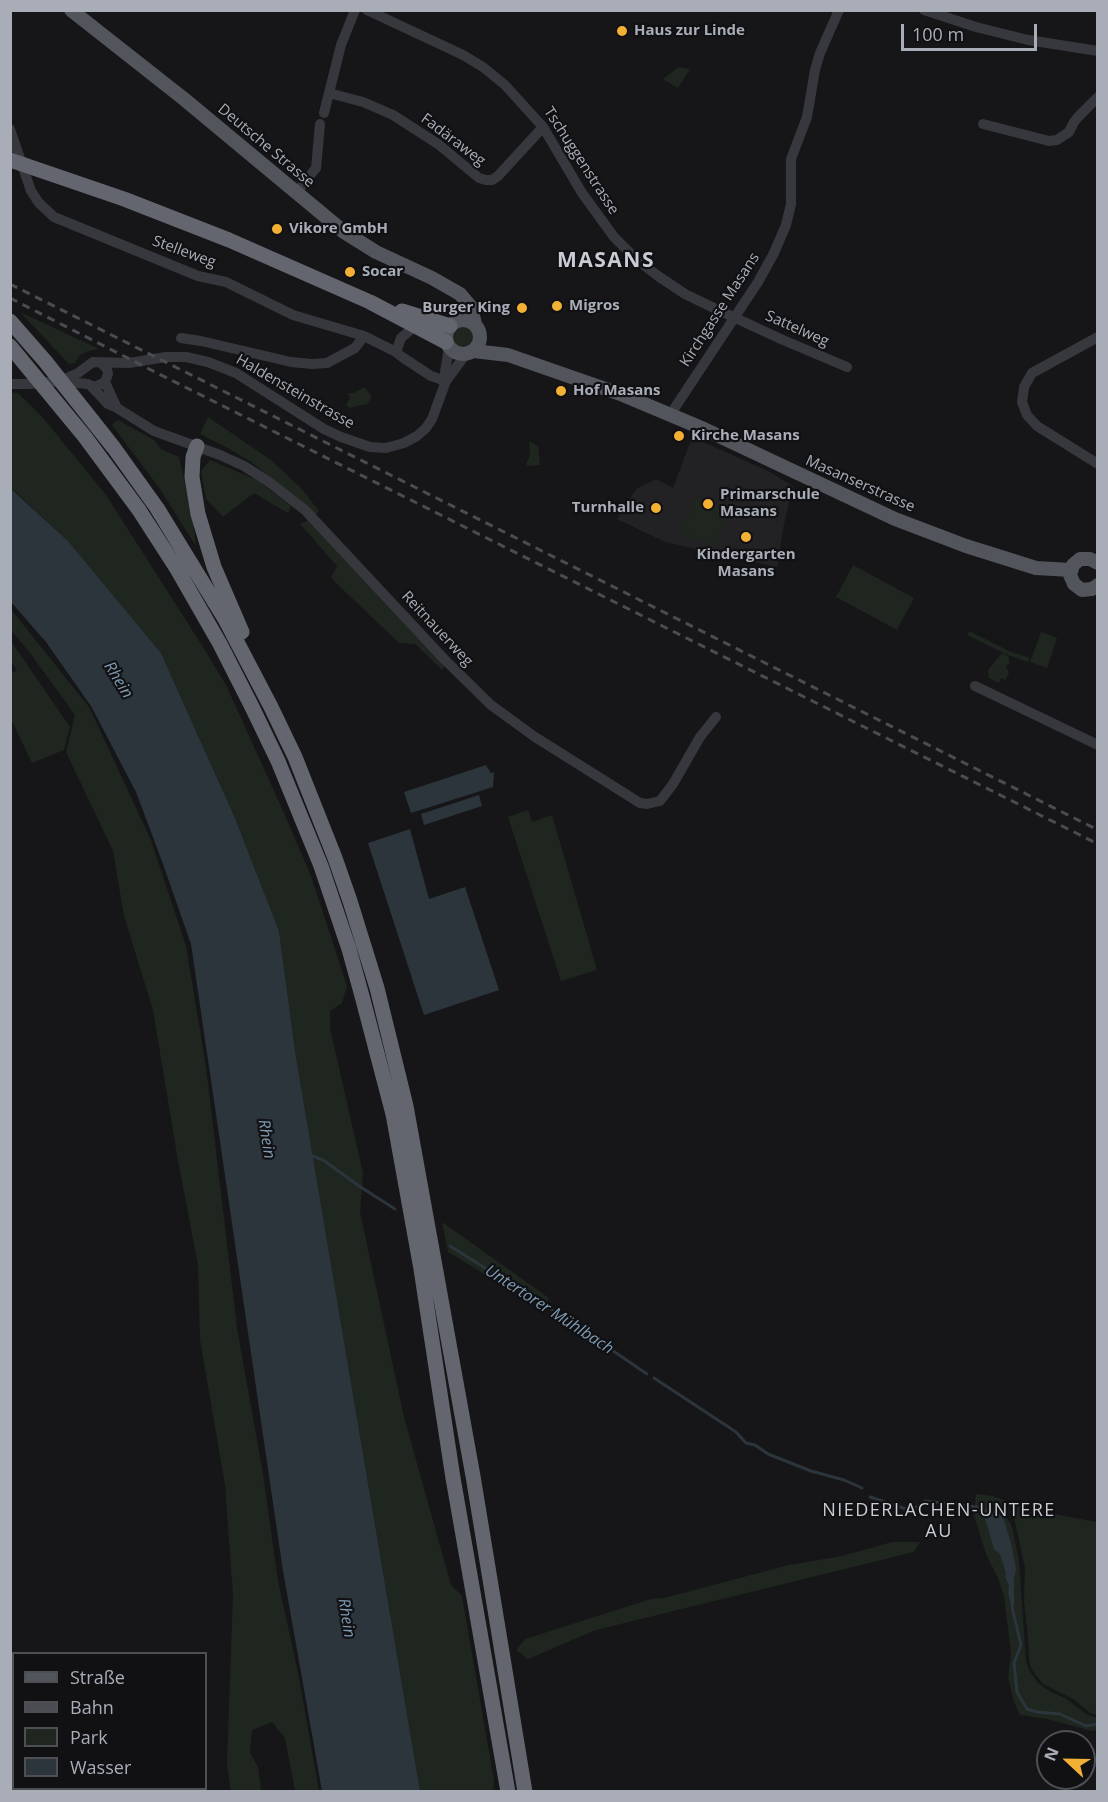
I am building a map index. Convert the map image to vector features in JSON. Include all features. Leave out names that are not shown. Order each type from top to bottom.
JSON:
[{"type":"highway","points":[[10,160],[145,207],[229,240],[370,302],[448,345]]},
{"type":"highway","points":[[370,302],[454,323]]},
{"type":"highway","points":[[10,321],[78,401],[157,508],[225,619],[295,757],[357,920],[377,988],[406,1106],[469,1452],[525,1791]]},
{"type":"highway","points":[[10,346],[84,437],[139,510],[177,569],[233,669],[278,761],[321,866],[349,950],[393,1114],[421,1269],[453,1478],[508,1791]]},
{"type":"highway","points":[[10,358],[47,401],[84,437]]},
{"type":"highway","points":[[197,446],[193,457],[192,483],[204,538],[226,595],[283,713],[295,757]]},
{"type":"main road","name":"Deutsche Strasse","points":[[70,10],[184,99],[356,240],[432,278],[465,298],[478,330]]},
{"type":"main road","points":[[452,290],[461,308],[461,315],[454,323],[447,331],[448,345],[457,353],[470,353],[479,344],[478,330],[467,320],[454,323]]},
{"type":"main road","name":"Masanserstrasse","points":[[478,330],[508,355]]},
{"type":"main road","name":"Masanserstrasse","points":[[470,353],[508,355],[623,395],[907,524],[1023,565],[1041,569],[1071,570]]},
{"type":"main road","points":[[1097,561],[1080,559],[1072,566],[1071,580],[1077,588],[1085,590],[1098,585]]},
{"type":"street","points":[[324,113],[341,45],[355,10]]},
{"type":"street","name":"Tschuggenstrasse","points":[[367,10],[446,46],[473,61],[505,85],[543,127],[594,211],[614,237],[636,259],[685,294],[735,317]]},
{"type":"street","name":"Kirchgasse Masans","points":[[670,415],[768,266],[786,225],[792,194],[791,159],[807,117],[820,53],[839,10]]},
{"type":"street","points":[[924,10],[976,27],[1028,40],[1098,51]]},
{"type":"street","name":"Fadäraweg","points":[[329,93],[363,102],[393,115],[438,144],[478,178],[486,180],[492,180],[498,176],[543,127]]},
{"type":"street","points":[[983,124],[1048,141],[1057,140],[1070,132],[1074,122],[1098,98]]},
{"type":"street","points":[[296,193],[316,168],[320,124]]},
{"type":"street","name":"Stelleweg","points":[[10,129],[31,191],[39,203],[54,217],[198,276],[226,282],[293,315],[364,336],[396,352],[425,373],[446,381]]},
{"type":"street","name":"Sattelweg","points":[[735,317],[847,367]]},
{"type":"street","points":[[396,352],[401,338],[415,326]]},
{"type":"street","points":[[180,338],[291,362],[312,364],[334,360],[355,348],[364,336]]},
{"type":"street","points":[[1098,337],[1037,369],[1027,380],[1022,394],[1024,409],[1032,421],[1042,430],[1098,464]]},
{"type":"street","name":"Haldensteinstrasse","points":[[446,381],[448,345]]},
{"type":"street","name":"Haldensteinstrasse","points":[[101,363],[129,363],[166,357],[186,357],[208,362],[252,382],[324,429],[355,443],[378,448],[404,443],[426,428],[432,419],[446,381],[470,353]]},
{"type":"street","points":[[84,379],[89,364],[101,363],[106,369],[106,380],[117,408]]},
{"type":"street","name":"Haldensteinstrasse","points":[[106,380],[129,363]]},
{"type":"street","points":[[10,384],[84,379],[99,386],[106,380]]},
{"type":"street","name":"Reitnauerweg","points":[[84,379],[108,404],[154,431],[244,466],[269,482],[305,510],[445,660],[491,705],[535,737],[640,803],[660,801],[673,784],[700,737],[716,717]]},
{"type":"street","points":[[975,686],[1098,745]]},
{"type":"shaded area","name":"Primarschule Masans","points":[[692,437],[768,471],[793,486],[777,567],[665,542],[617,519],[636,489],[656,479],[673,488]]},
{"type":"green space","points":[[678,67],[690,69],[678,88],[663,79]]},
{"type":"green space","points":[[20,312],[99,349],[80,355],[75,363],[69,364]]},
{"type":"green space","points":[[463,326],[473,333],[474,337],[467,347],[463,348],[453,341],[452,337],[459,327]]},
{"type":"green space","points":[[365,387],[372,396],[367,405],[350,408],[346,405],[350,398],[348,393]]},
{"type":"green space","points":[[10,392],[18,393],[44,419],[106,495],[203,647],[226,685],[311,876],[347,986],[342,1003],[330,1011],[330,1028],[363,1173],[360,1212],[404,1417],[451,1585],[462,1596],[494,1780],[493,1791],[420,1791],[296,1057],[279,931],[235,818],[161,653],[68,541],[11,488]]},
{"type":"green space","points":[[208,417],[271,460],[302,489],[319,511],[315,515],[251,462],[200,434]]},
{"type":"green space","points":[[118,420],[154,440],[161,449],[179,457],[192,513],[196,546],[160,489],[112,425]]},
{"type":"green space","points":[[529,441],[538,446],[540,465],[528,466],[526,464],[530,456]]},
{"type":"green space","points":[[210,460],[257,480],[291,506],[288,513],[254,493],[223,517],[206,499],[201,471]]},
{"type":"green space","points":[[695,498],[728,511],[715,545],[681,532]]},
{"type":"green space","points":[[309,520],[444,666],[442,670],[415,644],[399,643],[331,578],[337,566],[300,524]]},
{"type":"green space","points":[[853,565],[914,598],[897,630],[836,597]]},
{"type":"green space","points":[[10,608],[89,707],[151,840],[186,946],[206,1067],[237,1328],[263,1474],[278,1581],[299,1677],[319,1791],[295,1791],[285,1738],[272,1722],[252,1730],[250,1753],[258,1767],[261,1791],[231,1791],[227,1764],[233,1595],[225,1485],[200,1340],[198,1265],[153,1010],[124,916],[113,851],[66,752],[75,715],[11,630]]},
{"type":"green space","points":[[969,631],[1011,652],[1030,658],[1028,662],[1008,655],[967,635]]},
{"type":"green space","points":[[1041,632],[1057,638],[1047,668],[1030,662]]},
{"type":"green space","points":[[11,641],[70,727],[64,750],[32,763],[11,719],[11,672],[17,671],[11,661]]},
{"type":"green space","points":[[1002,653],[1008,656],[1010,663],[1006,666],[1009,673],[1005,680],[1001,678],[999,683],[989,678],[988,670]]},
{"type":"green space","points":[[528,810],[532,822],[552,815],[597,970],[561,981],[508,817]]},
{"type":"green space","points":[[442,1222],[549,1298],[542,1309],[448,1252]]},
{"type":"green space","points":[[976,1494],[993,1496],[1006,1501],[1007,1505],[1002,1508],[1012,1527],[1019,1561],[1026,1661],[1029,1670],[1038,1683],[1049,1691],[1065,1698],[1086,1714],[1097,1718],[1097,1730],[1020,1715],[1014,1702],[1008,1677],[1011,1653],[1004,1596],[986,1554],[974,1515]]},
{"type":"green space","points":[[1011,1503],[1097,1522],[1097,1715],[1090,1713],[1075,1700],[1043,1684],[1032,1670],[1029,1661],[1024,1600],[1025,1568]]},
{"type":"green space","points":[[892,1542],[920,1542],[914,1552],[596,1630],[528,1659],[516,1650],[525,1639],[651,1599],[664,1598],[789,1565],[842,1556]]},
{"type":"water","name":"Rhein","points":[[10,488],[68,541],[161,653],[235,818],[279,931],[296,1057],[420,1791],[322,1791],[283,1571],[191,944],[136,792],[91,706],[46,642],[11,602]]},
{"type":"water","points":[[486,765],[491,773],[494,772],[493,787],[411,813],[404,792]]},
{"type":"water","points":[[479,795],[482,806],[424,825],[421,814]]},
{"type":"water","points":[[410,829],[429,899],[465,887],[499,990],[424,1015],[368,843]]},
{"type":"water","points":[[988,1505],[999,1509],[1002,1513],[1012,1547],[1016,1569],[1012,1610],[1006,1573],[1000,1554],[994,1549],[984,1515]]},
{"type":"waterway","name":"Untertorer Mühlbach","points":[[310,1155],[323,1160],[395,1209]]},
{"type":"waterway","name":"Untertorer Mühlbach","points":[[450,1246],[562,1316],[647,1374]]},
{"type":"waterway","name":"Untertorer Mühlbach","points":[[654,1378],[736,1432],[746,1443],[811,1471],[844,1480],[862,1488]]},
{"type":"waterway","name":"Untertorer Mühlbach","points":[[870,1497],[909,1510],[925,1501],[977,1507],[988,1513]]},
{"type":"waterway","name":"Untertorer Mühlbach","points":[[1012,1607],[1021,1645],[1014,1663],[1017,1692],[1027,1709],[1060,1714],[1086,1726],[1098,1724]]},
{"type":"railway","points":[[10,284],[1098,830]]},
{"type":"railway","points":[[10,298],[1098,844]]},
{"type":"place","name":"Haus zur Linde","points":[[622,31]]},
{"type":"place","name":"Vikore GmbH","points":[[277,229]]},
{"type":"place","name":"Socar","points":[[350,272]]},
{"type":"place","name":"Migros","points":[[557,306]]},
{"type":"place","name":"Burger King","points":[[522,308]]},
{"type":"place","name":"Hof Masans","points":[[561,391]]},
{"type":"place","name":"Kirche Masans","points":[[679,436]]},
{"type":"place","name":"Primarschule Masans","points":[[708,504]]},
{"type":"place","name":"Turnhalle","points":[[656,508]]},
{"type":"place","name":"Kindergarten Masans","points":[[746,537]]},
{"type":"district","name":"MASANS","points":[[606,261]]},
{"type":"district","name":"NIEDERLACHEN-UNTERE AU","points":[[939,1522]]}]
